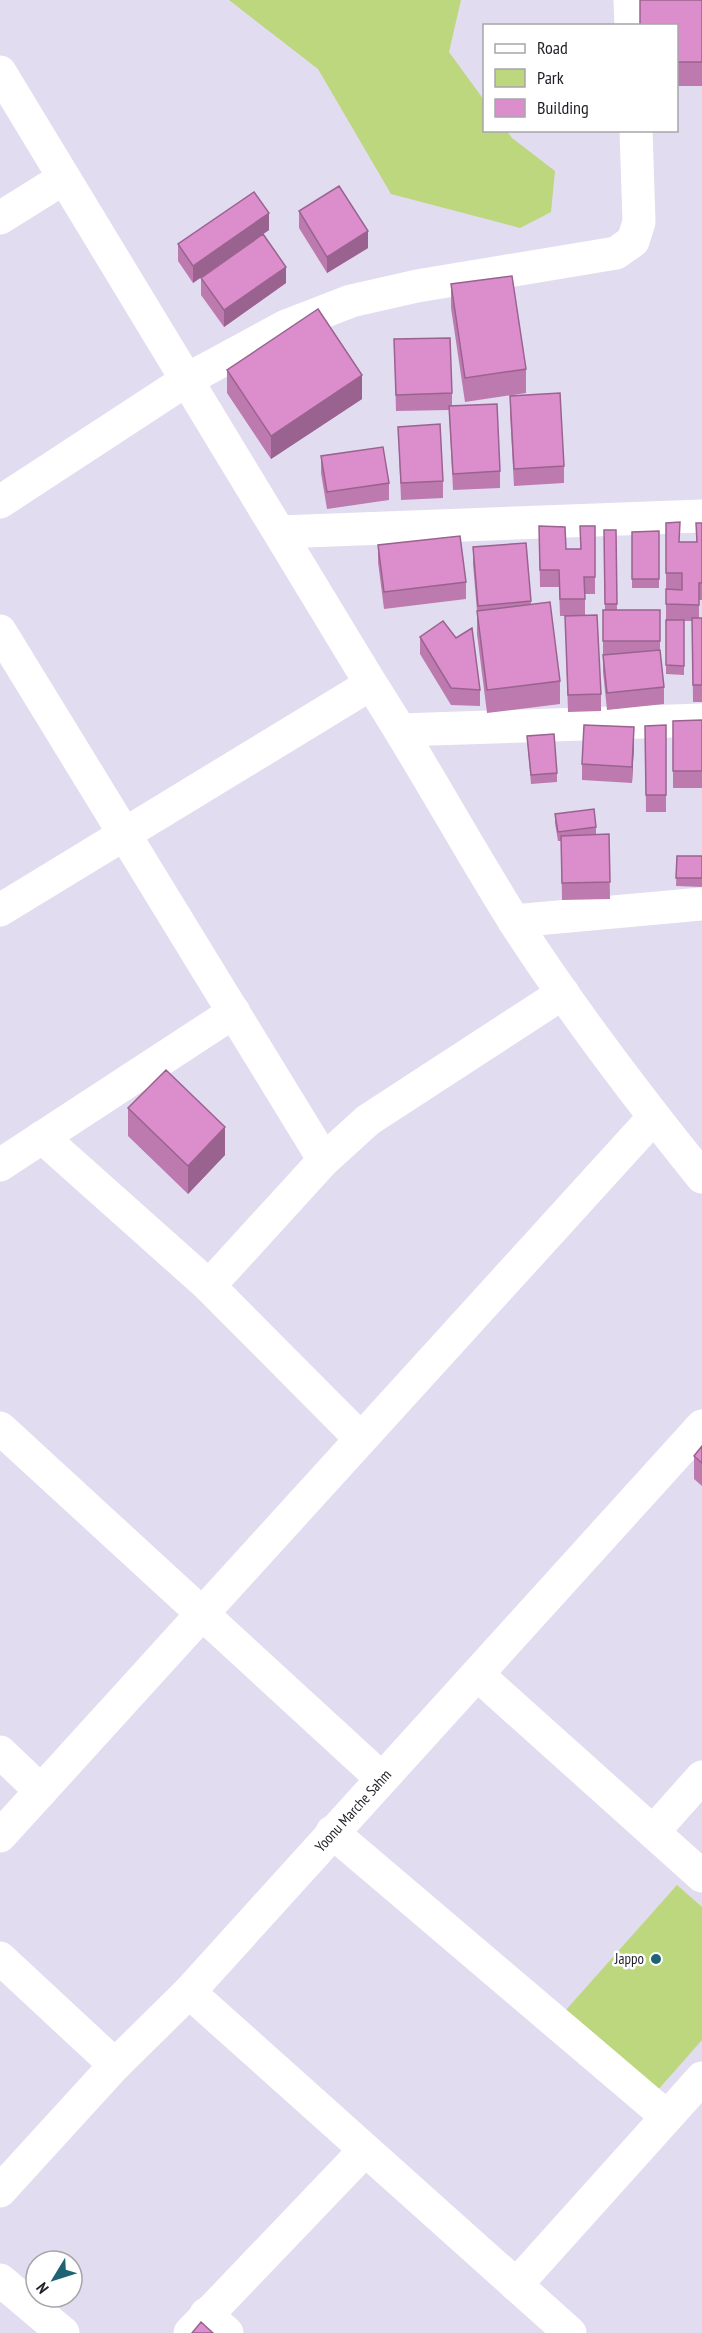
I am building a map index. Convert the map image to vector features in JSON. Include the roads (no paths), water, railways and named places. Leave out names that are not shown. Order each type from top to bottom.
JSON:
[{"type":"street","points":[[630,0],[631,24]]},
{"type":"street","points":[[0,72],[188,379],[370,684],[401,730],[514,921],[563,993],[654,1117],[702,1177]]},
{"type":"street","points":[[0,502],[188,379],[284,327],[351,301],[417,286],[616,252],[633,242],[639,222],[636,132]]},
{"type":"street","points":[[0,218],[64,177]]},
{"type":"street","points":[[280,532],[702,516]]},
{"type":"street","points":[[0,631],[10,668],[124,834],[324,1160]]},
{"type":"street","points":[[0,910],[370,684]]},
{"type":"street","points":[[401,730],[702,720]]},
{"type":"street","points":[[514,921],[702,904]]},
{"type":"street","points":[[209,1286],[324,1160],[368,1120],[563,993]]},
{"type":"street","points":[[0,1165],[234,1012]]},
{"type":"street","points":[[0,1836],[654,1117]]},
{"type":"street","points":[[42,1137],[209,1286],[360,1438]]},
{"type":"street","name":"Yoonu Marche Sahm","points":[[0,2191],[115,2065],[189,1992],[702,1426]]},
{"type":"street","points":[[0,1428],[381,1778]]},
{"type":"street","points":[[478,1675],[702,1876]]},
{"type":"street","points":[[0,1752],[41,1791]]},
{"type":"street","points":[[653,1832],[702,1777]]},
{"type":"street","points":[[332,1832],[666,2116]]},
{"type":"street","points":[[0,1958],[115,2065]]},
{"type":"street","points":[[189,1992],[570,2333]]},
{"type":"street","points":[[516,2285],[702,2078]]},
{"type":"street","points":[[208,2327],[365,2150]]},
{"type":"street","points":[[0,2280],[63,2333]]},
{"type":"place","name":"Jappo","points":[[656,1959]]}]
